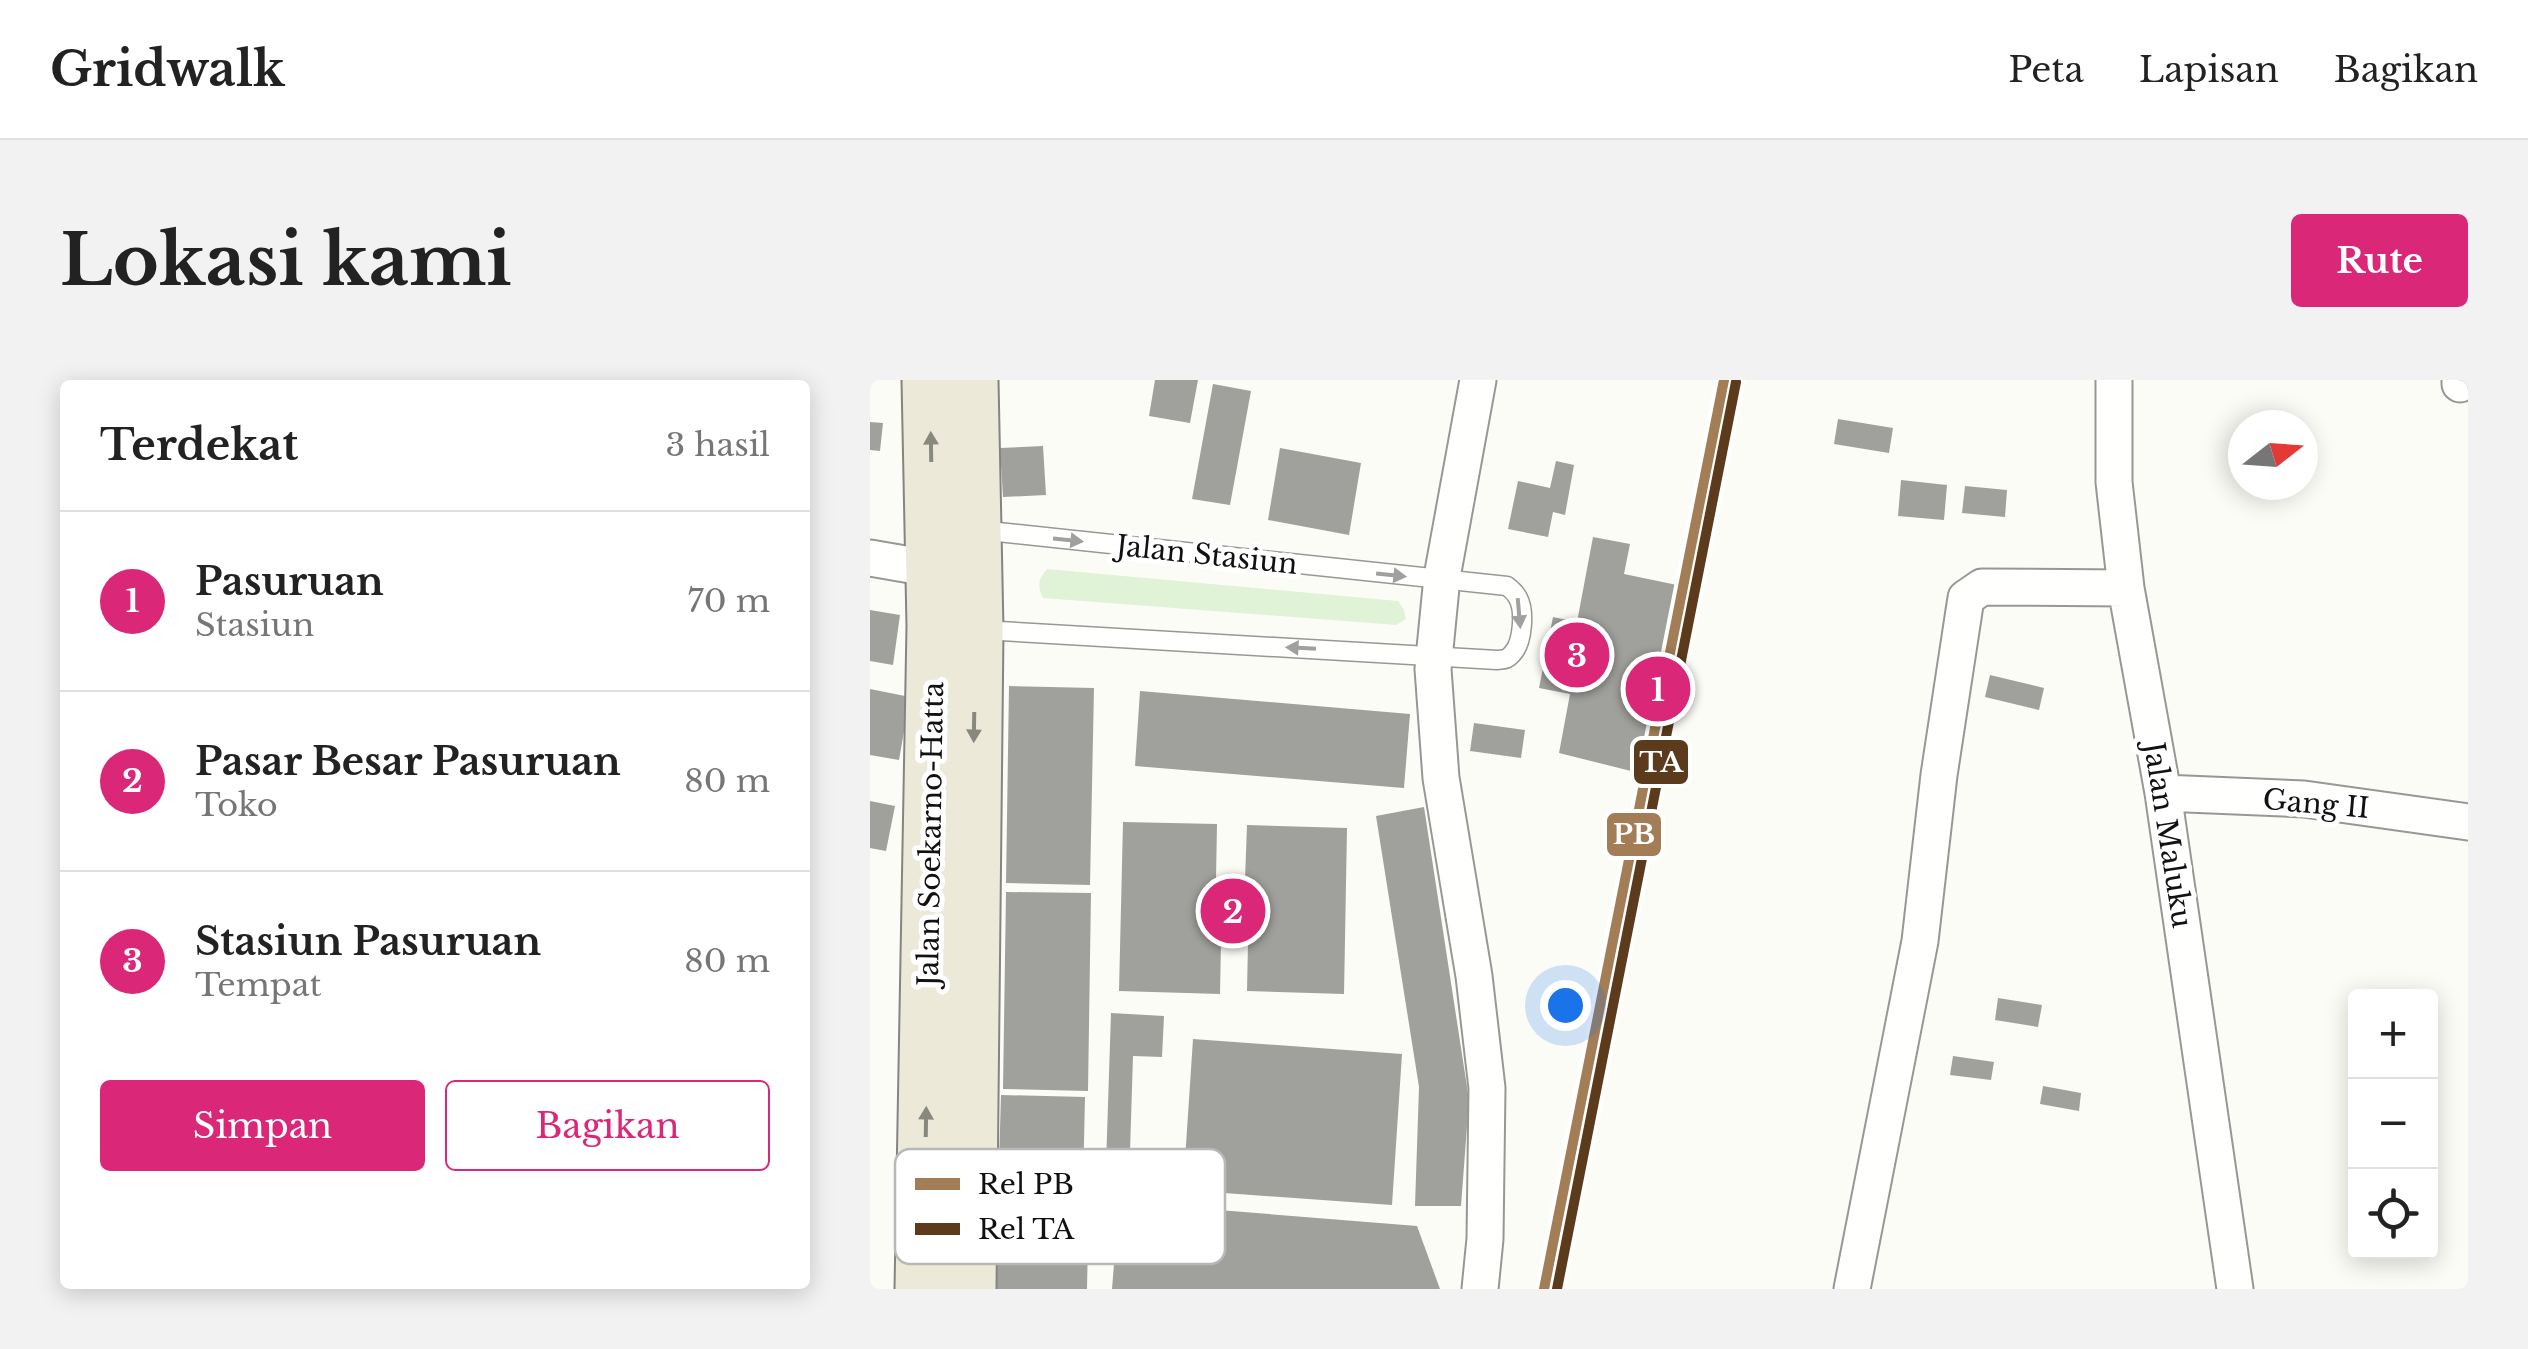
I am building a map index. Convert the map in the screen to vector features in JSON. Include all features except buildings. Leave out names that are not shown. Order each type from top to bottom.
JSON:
[{"type":"highway","name":"Jalan Soekarno-Hatta","points":[[930,380],[955,628],[965,1149]]},
{"type":"highway","name":"Jalan Soekarno-Hatta","points":[[946,541],[970,380]]},
{"type":"highway","name":"Jalan Soekarno-Hatta","points":[[931,1149],[955,628]]},
{"type":"highway","name":"Jalan Soekarno-Hatta","points":[[924,1289],[925,1264]]},
{"type":"highway","name":"Jalan Soekarno-Hatta","points":[[968,1264],[968,1289]]},
{"type":"street","points":[[1478,380],[1442,580],[1433,655],[1440,778],[1474,976],[1487,1088],[1485,1239],[1480,1289]]},
{"type":"street","name":"Jalan Maluku","points":[[2114,380],[2114,482],[2126,588],[2163,793],[2235,1289]]},
{"type":"street","points":[[870,558],[946,541]]},
{"type":"street","points":[[1852,1289],[1920,941],[1939,776],[1966,598],[1982,587],[2126,588]]},
{"type":"street","name":"Gang II","points":[[2163,793],[2304,798],[2468,822]]},
{"type":"lane","name":"Jalan Stasiun","points":[[946,541],[1442,580],[1507,586],[1516,593],[1521,602],[1522,624],[1514,652],[1507,658],[1433,655]]},
{"type":"lane","points":[[955,628],[1433,655]]},
{"type":"green space","points":[[1047,569],[1398,601],[1406,619],[1396,625],[1043,598],[1039,583]]},
{"type":"rail line","name":"PB","points":[[1544,1289],[1724,380]]},
{"type":"rail line","name":"TA","points":[[1557,1289],[1736,382]]},
{"type":"place","name":"Stasiun Pasuruan","points":[[1577,655]]},
{"type":"place","name":"Pasuruan","points":[[1658,689]]},
{"type":"place","name":"Pasar Besar Pasuruan","points":[[1233,911]]}]
